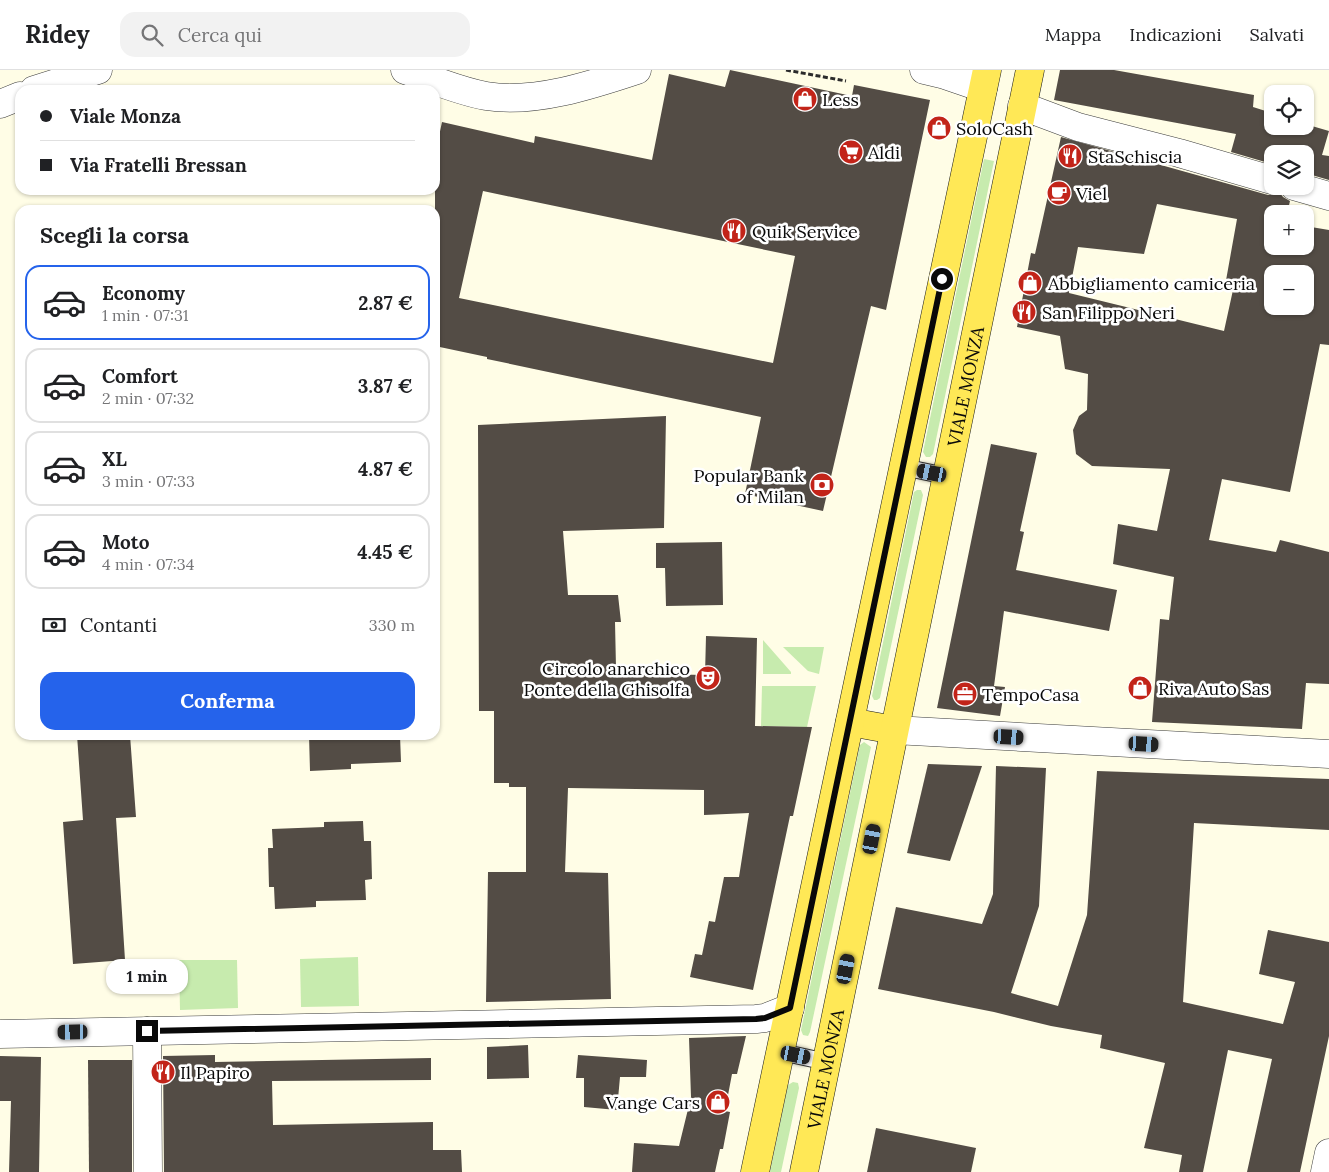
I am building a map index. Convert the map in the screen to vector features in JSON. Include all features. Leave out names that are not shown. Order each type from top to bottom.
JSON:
[{"type":"main road","name":"VIALE MONZA","points":[[804,1172],[1030,70]]},
{"type":"main road","points":[[756,1172],[985,79],[1022,106]]},
{"type":"main road","points":[[850,722],[894,730]]},
{"type":"street","points":[[50,85],[98,70]]},
{"type":"street","points":[[405,70],[471,92],[505,98],[543,94],[592,76],[637,70]]},
{"type":"street","points":[[926,70],[985,79]]},
{"type":"street","points":[[0,104],[15,98]]},
{"type":"street","points":[[1022,106],[1078,127],[1264,178]]},
{"type":"street","points":[[1314,192],[1329,196]]},
{"type":"street","points":[[894,730],[1329,754]]},
{"type":"street","points":[[0,1034],[765,1018],[790,1008]]},
{"type":"street","points":[[147,1031],[148,1172]]},
{"type":"street","points":[[1325,1172],[1329,1153]]},
{"type":"lane","points":[[903,467],[946,476]]},
{"type":"lane","points":[[765,1018],[781,1052],[826,1062]]},
{"type":"path","points":[[786,70],[846,82]]},
{"type":"green space","points":[[984,159],[994,161],[933,454],[930,457],[926,457],[923,452]]},
{"type":"green space","points":[[921,490],[923,495],[880,698],[874,700],[872,696],[914,492]]},
{"type":"green space","points":[[763,640],[791,672],[791,674],[763,674]]},
{"type":"green space","points":[[783,647],[824,647],[819,674],[808,671]]},
{"type":"green space","points":[[762,686],[816,686],[807,727],[761,726]]},
{"type":"green space","points":[[864,742],[871,747],[808,1036],[803,1035],[801,1030],[860,745]]},
{"type":"green space","points":[[358,957],[359,1006],[301,1007],[300,959]]},
{"type":"green space","points":[[179,960],[237,960],[238,1008],[180,1010]]},
{"type":"green space","points":[[793,1082],[798,1083],[799,1088],[781,1172],[770,1172],[788,1085]]},
{"type":"building","points":[[730,70],[852,96],[854,85],[930,100],[886,310],[871,306],[823,511],[745,494],[761,417],[487,359],[487,357],[440,347],[440,205],[435,205],[435,195],[440,195],[440,131],[442,122],[534,143],[535,136],[652,160],[669,74],[725,87]],"holes":[[[483,191],[795,256],[773,363],[459,298]]]},
{"type":"building","points":[[1060,70],[1114,70],[1254,95],[1253,107],[1264,110],[1264,135],[1314,135],[1314,127],[1329,131],[1322,155],[1329,156],[1329,180],[1314,176],[1314,145],[1264,145],[1264,162],[1231,152],[1236,134],[1054,100]]},
{"type":"building","points":[[1061,137],[1264,195],[1282,195],[1290,201],[1289,205],[1264,205],[1264,255],[1314,255],[1314,228],[1329,230],[1329,345],[1320,344],[1290,492],[1222,479],[1209,540],[1276,552],[1280,540],[1329,552],[1329,684],[1306,683],[1302,729],[1152,722],[1160,619],[1169,620],[1174,577],[1113,564],[1118,524],[1157,531],[1170,469],[1092,466],[1076,454],[1073,430],[1079,416],[1087,410],[1088,374],[1065,369],[1060,336],[1017,327],[1031,253],[1035,254]],"holes":[[[1157,204],[1237,219],[1225,286],[1233,290],[1224,331],[1069,293],[1078,247],[1144,254]]]},
{"type":"building","points":[[666,416],[664,528],[563,531],[568,595],[618,595],[621,622],[615,622],[616,668],[656,668],[656,674],[705,675],[706,636],[757,638],[755,726],[812,727],[793,816],[790,816],[753,990],[690,977],[695,954],[702,955],[709,921],[715,922],[724,877],[739,877],[749,813],[704,815],[704,790],[568,788],[565,872],[608,873],[611,999],[486,1002],[488,872],[526,872],[526,787],[509,787],[509,783],[494,783],[494,711],[479,711],[478,425]]},
{"type":"building","points":[[991,444],[1037,453],[1020,531],[1024,532],[1016,570],[1117,590],[1109,631],[1004,611],[994,686],[1005,687],[1000,716],[937,708]]},
{"type":"building","points":[[722,542],[723,605],[666,606],[665,568],[656,568],[656,543]]},
{"type":"building","points":[[77,740],[130,740],[136,817],[116,818],[125,960],[73,964],[63,822],[83,820]]},
{"type":"building","points":[[309,740],[400,740],[401,762],[351,764],[351,769],[310,771]]},
{"type":"building","points":[[928,764],[982,766],[950,861],[907,853]]},
{"type":"building","points":[[996,766],[1046,768],[1039,906],[1011,993],[1058,1006],[1087,915],[1097,771],[1329,779],[1329,830],[1194,823],[1183,1002],[1283,1024],[1295,982],[1259,974],[1268,930],[1329,942],[1329,1036],[1300,1172],[1247,1172],[1272,1059],[1228,1050],[1203,1172],[1179,1172],[1182,1155],[1144,1148],[1165,1063],[1100,1048],[1102,1035],[878,989],[896,907],[982,924],[993,894]]},
{"type":"building","points":[[363,821],[364,841],[371,841],[372,879],[365,880],[366,900],[316,901],[316,907],[275,909],[274,887],[269,887],[268,848],[273,848],[272,829],[324,827],[324,822]]},
{"type":"building","points":[[746,1036],[737,1074],[732,1074],[725,1111],[730,1112],[723,1149],[720,1149],[715,1172],[632,1172],[634,1143],[679,1146],[691,1097],[689,1038]]},
{"type":"building","points":[[528,1045],[529,1078],[487,1079],[487,1047]]},
{"type":"building","points":[[215,1055],[215,1062],[431,1058],[431,1080],[272,1081],[273,1125],[433,1122],[433,1150],[461,1150],[462,1172],[164,1172],[163,1056]]},
{"type":"building","points":[[578,1055],[647,1060],[646,1077],[620,1077],[617,1110],[584,1107],[584,1078],[576,1078]]},
{"type":"building","points":[[0,1056],[41,1057],[39,1172],[9,1172],[11,1101],[0,1101]]},
{"type":"building","points":[[88,1060],[132,1060],[132,1172],[89,1172]]},
{"type":"building","points":[[876,1128],[976,1148],[971,1172],[867,1172]]},
{"type":"place","name":"Less","points":[[805,99]]},
{"type":"place","name":"SoloCash","points":[[939,128]]},
{"type":"place","name":"Aldi","points":[[851,152]]},
{"type":"place","name":"StaSchiscia","points":[[1070,156]]},
{"type":"place","name":"Viel","points":[[1059,193]]},
{"type":"place","name":"Quik Service","points":[[734,231]]},
{"type":"place","name":"Abbigliamento camiceria","points":[[1030,283]]},
{"type":"place","name":"San Filippo Neri","points":[[1024,312]]},
{"type":"place","name":"Popular Bank of Milan","points":[[822,485]]},
{"type":"place","name":"Circolo anarchico Ponte della Ghisolfa","points":[[708,678]]},
{"type":"place","name":"Riva Auto Sas","points":[[1140,688]]},
{"type":"place","name":"TempoCasa","points":[[965,694]]},
{"type":"place","name":"Il Papiro","points":[[163,1072]]},
{"type":"place","name":"Vange Cars","points":[[718,1102]]},
{"type":"route","points":[[147,1031],[756,1019],[765,1018],[790,1008],[942,279]]}]
